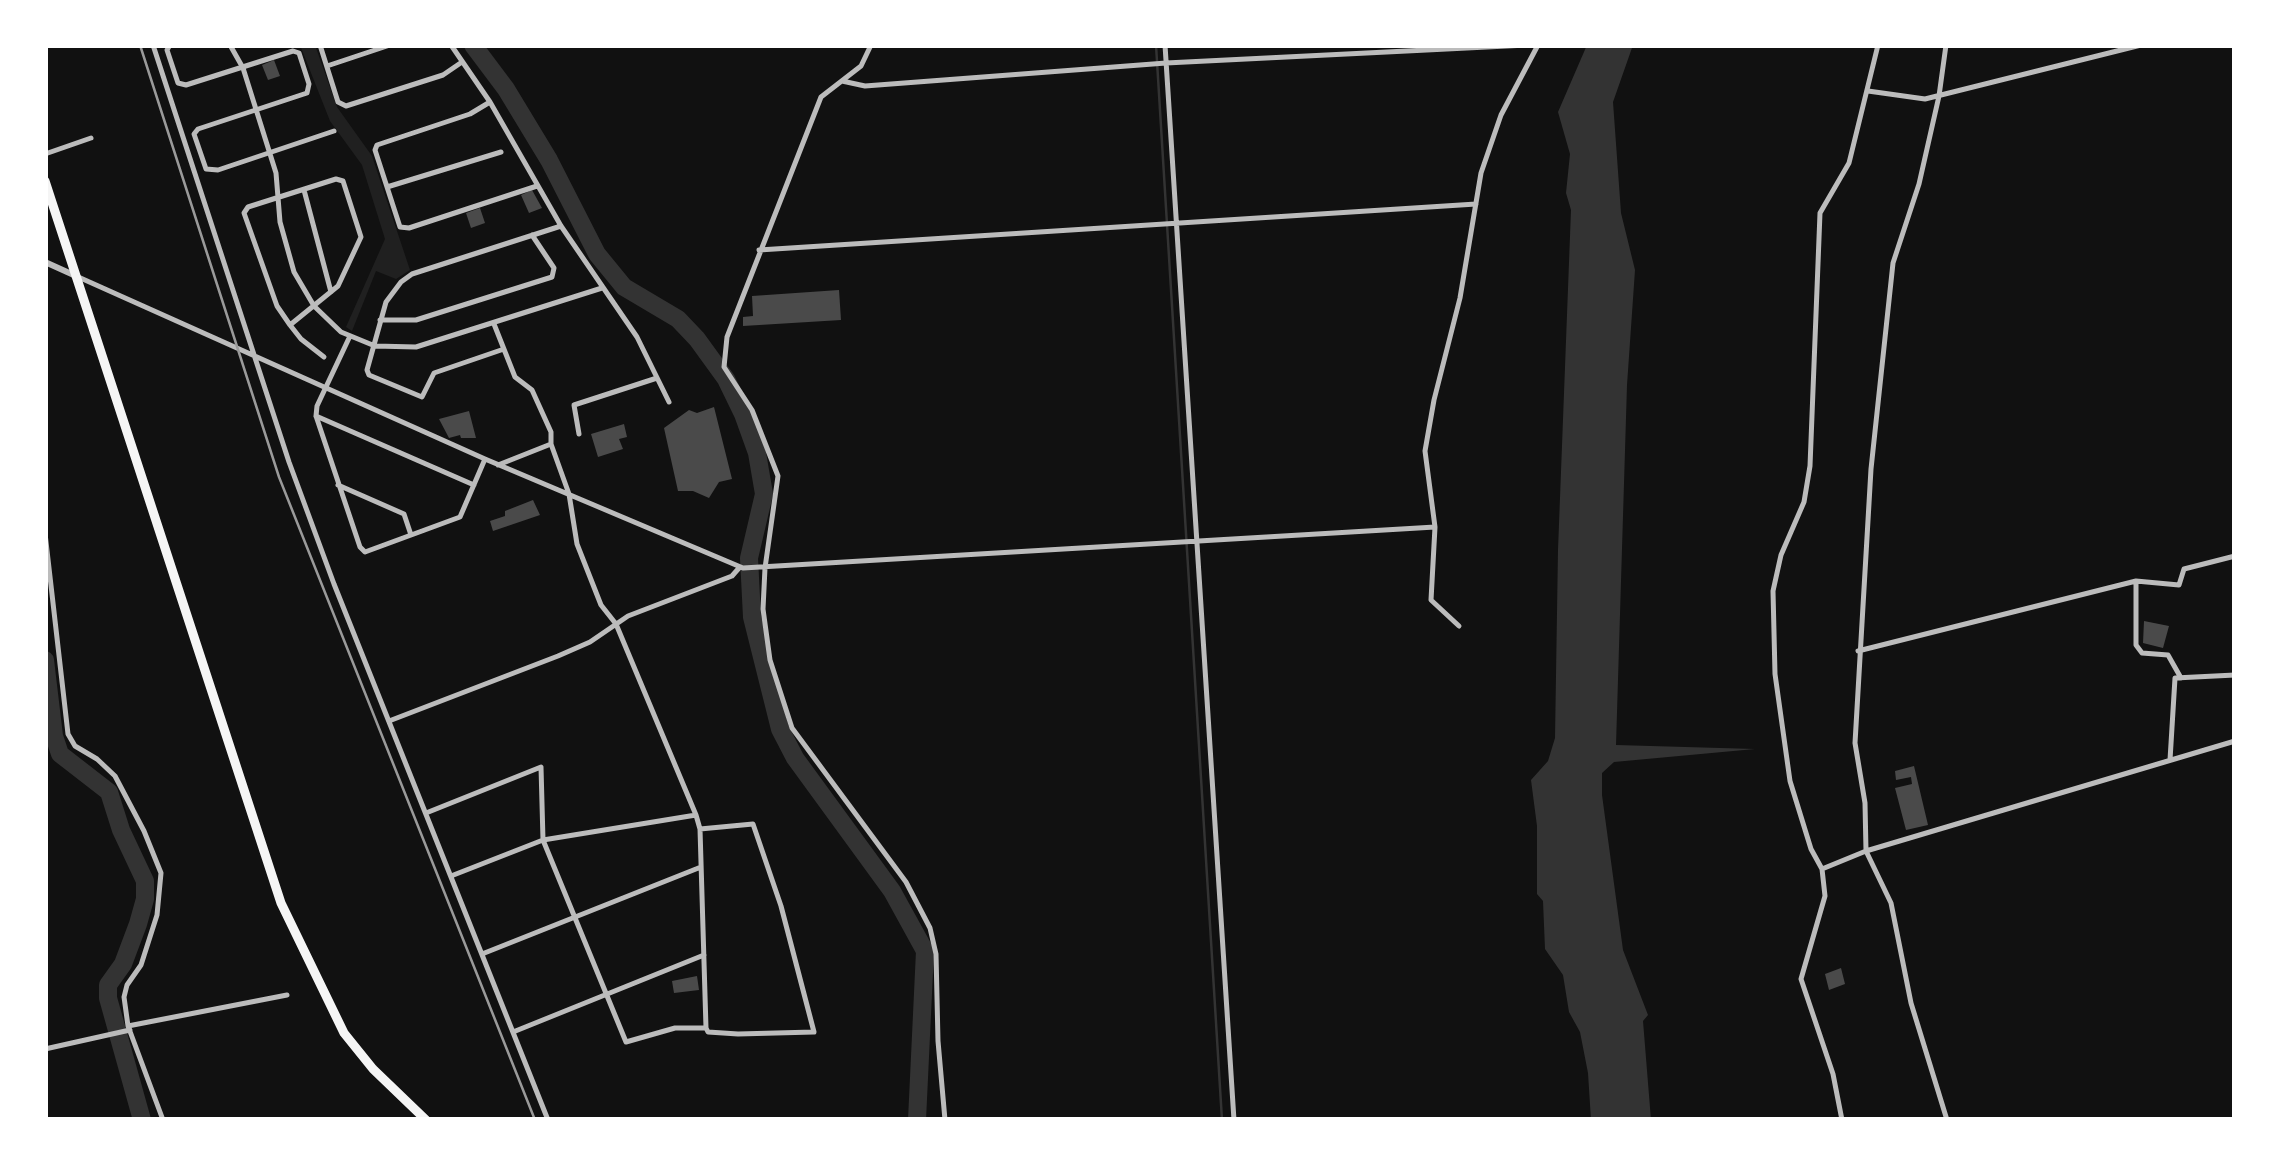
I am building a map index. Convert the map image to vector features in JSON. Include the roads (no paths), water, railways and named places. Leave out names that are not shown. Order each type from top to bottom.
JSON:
[{"type":"highway","points":[[45,181],[281,903],[344,1033],[373,1070],[426,1120]]},
{"type":"street","points":[[153,45],[254,356],[328,566],[548,1120]]},
{"type":"street","points":[[170,45],[167,50],[178,83],[186,85],[293,51],[299,53],[309,84],[307,94],[198,128],[194,134],[206,169],[218,170],[334,131]]},
{"type":"street","points":[[230,45],[243,68],[276,174],[280,222],[294,272],[314,306],[340,332],[375,346],[416,347],[602,288]]},
{"type":"street","points":[[320,45],[338,102],[346,106],[443,75],[462,62]]},
{"type":"street","points":[[327,66],[390,45]]},
{"type":"street","points":[[450,45],[490,102],[561,226],[638,337],[669,402]]},
{"type":"street","points":[[872,45],[861,66],[821,97],[727,338],[724,367],[752,410],[778,476],[762,568],[764,609],[770,660],[792,728],[906,882],[930,928],[936,954],[945,1120]]},
{"type":"street","points":[[1165,45],[1234,1120]]},
{"type":"street","points":[[842,80],[865,86],[1164,63],[1527,45]]},
{"type":"street","points":[[1459,626],[1431,600],[1435,526],[1425,452],[1460,298],[1481,173],[1501,115],[1538,45]]},
{"type":"street","points":[[1842,1120],[1833,1074],[1800,980],[1824,896],[1822,868],[1811,848],[1790,782],[1775,674],[1773,591],[1781,555],[1804,502],[1810,466],[1820,213],[1849,163],[1878,45]]},
{"type":"street","points":[[1946,45],[1919,184],[1894,263],[1871,470],[1855,743],[1865,803],[1866,852],[1890,904],[1910,1003],[1948,1120]]},
{"type":"street","points":[[1868,91],[1925,99],[2141,45]]},
{"type":"street","points":[[490,102],[470,114],[377,144],[375,150],[400,227],[409,228],[538,186]]},
{"type":"street","points":[[45,154],[91,138]]},
{"type":"street","points":[[387,187],[501,152]]},
{"type":"street","points":[[290,325],[338,286],[361,237],[343,181],[336,179],[248,207],[244,213],[267,283],[290,325],[324,357]]},
{"type":"street","points":[[304,190],[331,292]]},
{"type":"street","points":[[759,250],[1476,204]]},
{"type":"street","points":[[504,349],[434,372],[422,398],[369,375],[366,370],[392,291],[412,274],[561,226]]},
{"type":"street","points":[[380,320],[416,320],[552,276],[554,268],[532,235]]},
{"type":"street","points":[[45,262],[741,568],[1435,526]]},
{"type":"street","points":[[494,324],[515,376],[532,390],[551,432],[551,444],[569,494],[577,544],[601,604],[616,624],[696,814],[700,830],[706,1028],[708,1032],[738,1034],[814,1032],[782,906],[753,824],[700,830]]},
{"type":"street","points":[[350,336],[316,416],[360,547],[366,552],[460,517],[486,459]]},
{"type":"street","points":[[579,434],[574,405],[657,378]]},
{"type":"street","points":[[316,416],[474,485]]},
{"type":"street","points":[[498,464],[551,444]]},
{"type":"street","points":[[338,485],[404,514],[411,536]]},
{"type":"street","points":[[45,533],[68,734],[75,746],[115,776],[161,873],[157,914],[141,965],[127,984],[124,997],[129,1028],[163,1120]]},
{"type":"street","points":[[1858,652],[2136,582],[2180,585],[2184,569],[2235,556]]},
{"type":"street","points":[[389,721],[558,656],[590,642],[628,616],[732,576],[741,568]]},
{"type":"street","points":[[2136,582],[2136,646],[2142,653],[2168,655],[2181,678]]},
{"type":"street","points":[[2170,760],[2175,678],[2235,674]]},
{"type":"street","points":[[1822,868],[2235,742]]},
{"type":"street","points":[[426,812],[541,767],[543,840],[626,1042],[675,1028],[706,1028]]},
{"type":"street","points":[[451,876],[543,840],[696,814]]},
{"type":"street","points":[[482,954],[701,867]]},
{"type":"street","points":[[514,1032],[704,956]]},
{"type":"street","points":[[45,1049],[287,995]]},
{"type":"waterway","points":[[473,45],[506,89],[549,160],[597,254],[624,287],[678,319],[697,339],[726,379],[743,414],[757,453],[764,494],[749,558],[752,617],[780,729],[795,758],[892,891],[925,951],[917,1120]]},
{"type":"waterway","points":[[1156,45],[1222,1120]]},
{"type":"waterway","points":[[45,660],[54,736],[60,754],[109,792],[121,830],[145,881],[138,924],[123,964],[108,985],[108,998],[142,1120]]},
{"type":"railway","points":[[140,45],[279,477],[535,1120]]}]
